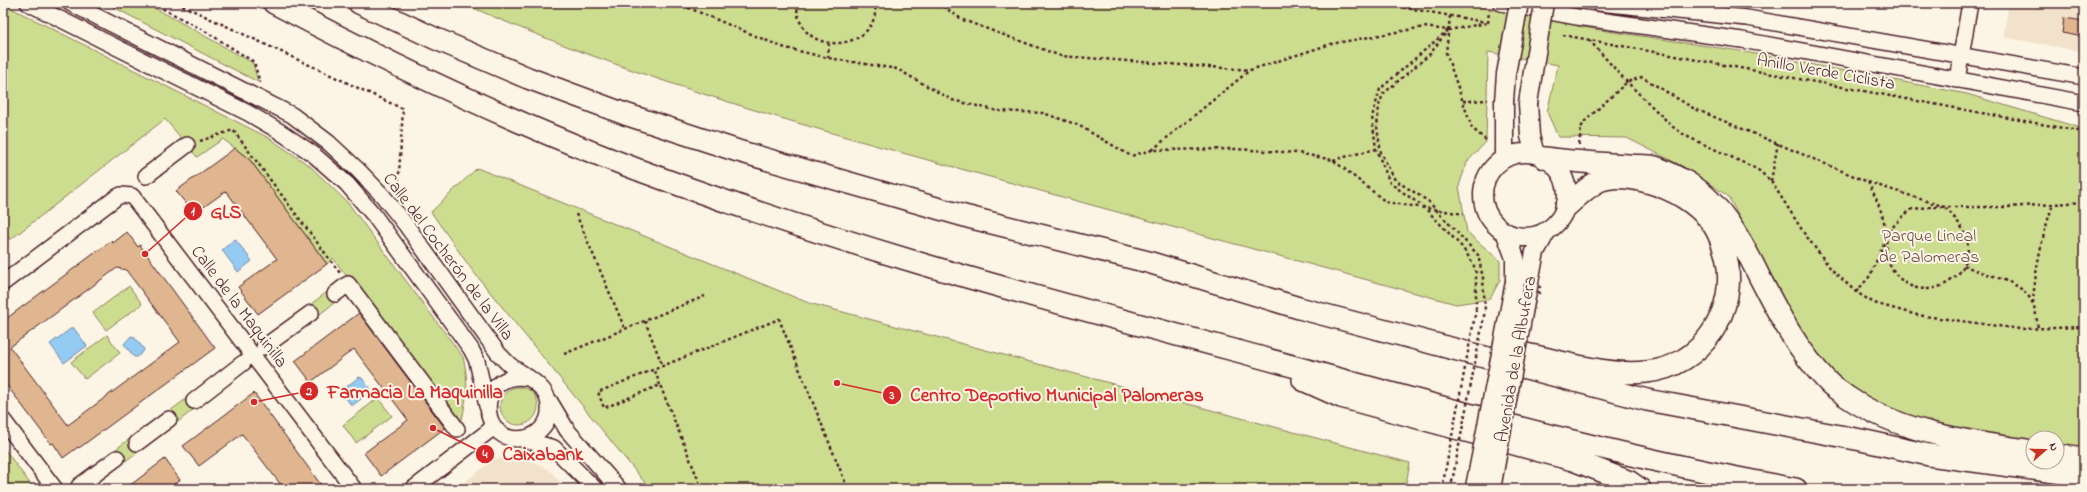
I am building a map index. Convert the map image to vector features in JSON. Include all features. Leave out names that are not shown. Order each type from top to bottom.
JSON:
[{"type":"highway","points":[[274,3],[434,83],[529,126],[610,159],[730,202],[887,254],[1543,435],[1655,461],[1796,489]]},
{"type":"highway","points":[[359,3],[434,38],[528,78],[625,114],[738,152],[968,217],[1148,262],[1299,308],[1647,400],[1861,440],[1929,455],[2084,476]]},
{"type":"highway","points":[[1540,156],[1569,162],[1655,167],[1682,180],[1704,196],[1727,220],[1744,245],[1782,321],[1798,347],[1828,382],[1860,405],[1880,416],[1901,424],[1962,439],[2025,450]]},
{"type":"highway","points":[[1299,308],[1626,373],[1648,372],[1677,364],[1695,352],[1708,339],[1721,318],[1728,298],[1729,269],[1723,243],[1713,224],[1693,203],[1659,185],[1642,180],[1618,178],[1600,181],[1588,188],[1566,207]]},
{"type":"highway","points":[[1242,352],[1342,397],[1573,460],[1624,479],[1640,489]]},
{"type":"highway","points":[[2065,456],[2084,459]]},
{"type":"main road","points":[[1504,157],[1495,101],[1506,74],[1519,3]]},
{"type":"main road","points":[[1540,156],[1528,121],[1528,103],[1544,3]]},
{"type":"main road","points":[[1523,152],[1540,156],[1554,165],[1562,174],[1566,184],[1568,196],[1566,207],[1555,225],[1546,232],[1526,238],[1506,234],[1497,228],[1489,218],[1484,205],[1483,192],[1487,178],[1494,166],[1504,157],[1523,152]]},
{"type":"main road","name":"Avenida de la Albufera","points":[[1480,488],[1525,302],[1535,252],[1546,232]]},
{"type":"main road","name":"Avenida de la Albufera","points":[[1480,488],[1515,282],[1516,258],[1506,234]]},
{"type":"street","name":"Calle del Cocherón de la Villa","points":[[28,3],[248,113],[279,131],[313,154],[347,184],[372,214],[468,344],[477,361],[487,406]]},
{"type":"street","name":"Calle del Cocherón de la Villa","points":[[70,3],[292,115],[329,143],[358,170],[387,202],[498,353],[510,365],[528,378]]},
{"type":"street","points":[[1599,3],[1747,18],[2084,77]]},
{"type":"street","points":[[1956,80],[1970,3]]},
{"type":"street","points":[[1495,6],[1742,40],[2084,103]]},
{"type":"street","points":[[146,176],[187,145]]},
{"type":"street","name":"Calle de la Maquinilla","points":[[3,283],[117,197],[121,195],[132,196],[354,489]]},
{"type":"street","points":[[335,294],[348,284],[456,429]]},
{"type":"street","points":[[264,347],[311,313]]},
{"type":"street","name":"Calle de la Maquinilla","points":[[194,401],[243,364]]},
{"type":"street","points":[[595,489],[554,448],[522,439],[512,438],[502,434],[494,427],[490,421],[487,406],[494,388],[501,382],[510,378],[528,378],[538,383],[545,391],[567,430],[620,489]]},
{"type":"street","points":[[522,439],[532,436],[541,430],[548,416],[549,400]]},
{"type":"street","points":[[137,443],[169,419]]},
{"type":"street","points":[[3,420],[55,489]]},
{"type":"street","points":[[413,489],[494,427]]},
{"type":"street","points":[[79,486],[117,458]]},
{"type":"path","points":[[152,3],[205,31],[254,62],[262,87]]},
{"type":"path","points":[[177,3],[403,109],[397,197]]},
{"type":"path","points":[[676,3],[782,47],[828,58],[897,69],[952,100],[998,111],[1043,113],[1078,125],[1131,156],[1152,150],[1236,149],[1298,153],[1333,160],[1376,149]]},
{"type":"path","points":[[797,3],[800,21],[808,32],[818,40],[829,44],[843,44],[856,39],[866,31],[873,19],[876,3]]},
{"type":"path","points":[[938,3],[963,20],[1061,56],[1250,70]]},
{"type":"path","points":[[1379,3],[1488,23]]},
{"type":"path","points":[[1488,23],[1495,6]]},
{"type":"path","points":[[1450,16],[1446,53],[1472,128],[1487,141]]},
{"type":"path","points":[[1152,150],[1250,70],[1331,44],[1424,27],[1448,30],[1488,23]]},
{"type":"path","points":[[1443,483],[1476,310],[1476,273],[1473,262],[1462,247],[1426,208],[1390,183],[1376,149],[1372,117],[1380,89],[1448,30]]},
{"type":"path","points":[[1448,30],[1430,54],[1383,94],[1379,106],[1377,127],[1381,153],[1394,180],[1428,201],[1478,255],[1483,278],[1485,311],[1451,489]]},
{"type":"path","name":"Anillo Verde Ciclista","points":[[1563,35],[2084,132]]},
{"type":"path","points":[[1589,40],[1673,127],[1686,136],[1758,169],[1771,181],[1804,233],[1831,270],[1856,292],[1874,303],[1917,315],[2020,329],[2084,327]]},
{"type":"path","points":[[828,58],[829,44]]},
{"type":"path","points":[[1580,150],[1579,140],[1584,122],[1628,82],[1642,77],[1693,108],[1868,182],[1945,207],[1965,234],[1968,248],[1964,265],[1954,279],[1940,287],[1920,289],[1909,286],[1898,278],[1888,262],[1885,223],[1880,204],[1868,182]]},
{"type":"path","points":[[1463,101],[1495,101]]},
{"type":"path","points":[[187,145],[233,130],[348,284]]},
{"type":"path","points":[[1771,181],[1778,143]]},
{"type":"path","points":[[1333,160],[1386,202],[1464,214]]},
{"type":"path","points":[[1856,292],[1870,276],[1889,231],[1912,210],[1945,207],[2008,208],[2084,202]]},
{"type":"path","points":[[2038,328],[2033,304],[2038,259],[2044,229],[2053,204]]},
{"type":"path","points":[[576,214],[625,329]]},
{"type":"path","points":[[1964,265],[2000,278],[2024,292],[2033,304]]},
{"type":"path","points":[[564,354],[705,296]]},
{"type":"path","points":[[660,386],[604,408],[598,392],[655,371],[779,319],[848,489]]},
{"type":"path","points":[[645,321],[663,367]]},
{"type":"path","points":[[655,371],[702,489]]},
{"type":"shaded area","points":[[2009,3],[2084,3],[2084,52],[2003,37]]},
{"type":"shaded area","points":[[500,458],[533,462],[541,465],[549,470],[567,489],[455,489],[493,460]]},
{"type":"green space","points":[[146,3],[253,63],[258,82],[113,7]]},
{"type":"green space","name":"Parque Lineal de Palomeras","points":[[462,3],[1457,3],[1594,29],[1740,51],[1967,94],[2084,129],[2084,450],[2065,447],[2065,430],[2025,430],[2025,441],[1932,425],[1873,402],[1842,381],[1816,357],[1795,323],[1728,196],[1682,166],[1627,138],[1558,137],[1547,112],[1558,65],[1488,52],[1486,142],[1467,162],[1459,186],[1467,232],[1500,261],[1500,280],[1490,299],[1456,304],[842,136],[650,76],[587,54]]},
{"type":"green space","points":[[3,4],[269,138],[310,166],[348,203],[463,357],[467,388],[462,420],[457,423],[333,258],[327,264],[250,160],[223,139],[197,157],[165,119],[10,240],[3,231]]},
{"type":"green space","points":[[477,168],[809,303],[1410,463],[1405,489],[650,489],[472,270],[431,212]]},
{"type":"green space","points":[[129,286],[142,304],[106,330],[93,313]]},
{"type":"green space","points":[[331,289],[339,299],[315,318],[307,307]]},
{"type":"green space","points":[[107,335],[120,353],[85,379],[71,362]]},
{"type":"green space","points":[[515,387],[523,387],[533,392],[537,399],[537,413],[533,420],[523,425],[515,425],[505,420],[503,417],[500,410],[500,402],[505,392],[508,390]]},
{"type":"green space","points":[[190,396],[198,406],[174,425],[166,414]]},
{"type":"green space","points":[[378,398],[392,416],[356,443],[343,425]]},
{"type":"green space","points":[[132,437],[141,450],[121,464],[112,452]]},
{"type":"green space","points":[[3,447],[34,489],[3,489]]},
{"type":"water","points":[[235,239],[252,261],[238,272],[222,250]]},
{"type":"water","points":[[73,327],[87,346],[64,363],[50,344]]},
{"type":"water","points":[[131,336],[134,337],[144,349],[143,352],[137,357],[134,357],[124,344]]},
{"type":"water","points":[[359,377],[362,378],[370,389],[370,392],[351,405],[342,393],[342,390]]},
{"type":"building","points":[[2064,18],[2084,21],[2084,37],[2062,33]]},
{"type":"building","points":[[235,148],[250,160],[327,264],[258,314],[238,287],[277,259],[226,191],[194,214],[176,191]]},
{"type":"building","points":[[127,232],[138,247],[140,245],[215,348],[79,448],[78,447],[63,458],[53,443],[51,444],[3,380],[3,321],[111,241],[113,243]],"holes":[[[117,268],[126,270],[180,342],[68,425],[10,347]]]},
{"type":"building","points":[[359,313],[445,428],[381,476],[364,453],[408,420],[354,349],[311,382],[295,361]]},
{"type":"building","points":[[254,393],[324,489],[284,489],[242,434],[199,466],[183,446]]},
{"type":"building","points":[[165,459],[180,480],[168,489],[125,489]]},
{"type":"place","name":"GLS","points":[[145,254]]},
{"type":"place","name":"Centro Deportivo Municipal Palomeras","points":[[837,383]]},
{"type":"place","name":"Farmacia La Maquinilla","points":[[254,402]]},
{"type":"place","name":"Caixabank","points":[[433,428]]}]
